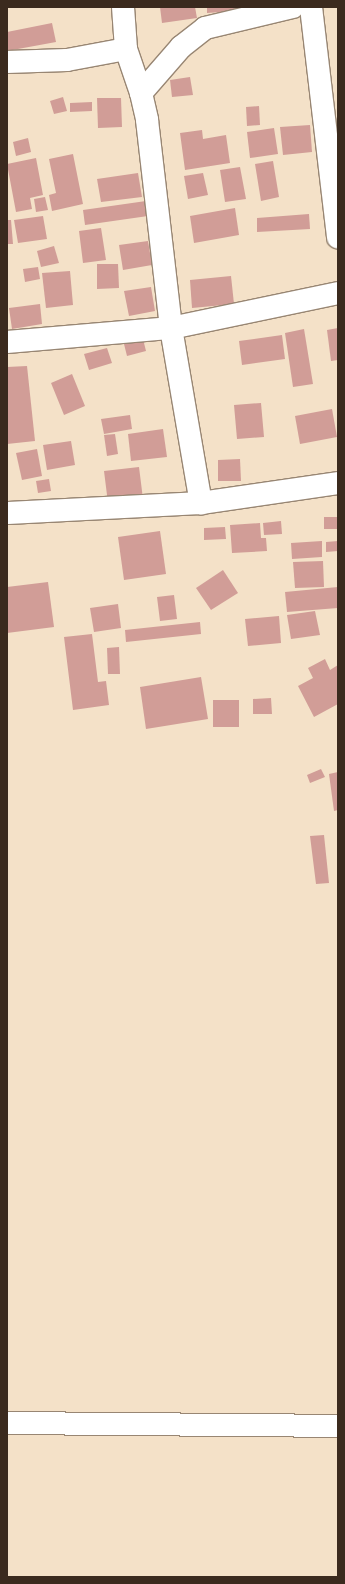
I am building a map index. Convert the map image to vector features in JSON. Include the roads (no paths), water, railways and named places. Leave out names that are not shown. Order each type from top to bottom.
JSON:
[{"type":"street","points":[[123,7],[126,49],[141,93],[147,120],[171,328],[201,503]]},
{"type":"street","points":[[141,93],[181,47],[205,28],[293,7]]},
{"type":"street","points":[[311,7],[338,237]]},
{"type":"street","points":[[7,62],[67,60],[126,49]]},
{"type":"street","points":[[7,342],[171,328],[338,294]]},
{"type":"street","points":[[8,513],[201,503],[338,483]]},
{"type":"street","points":[[7,1423],[338,1426]]}]
